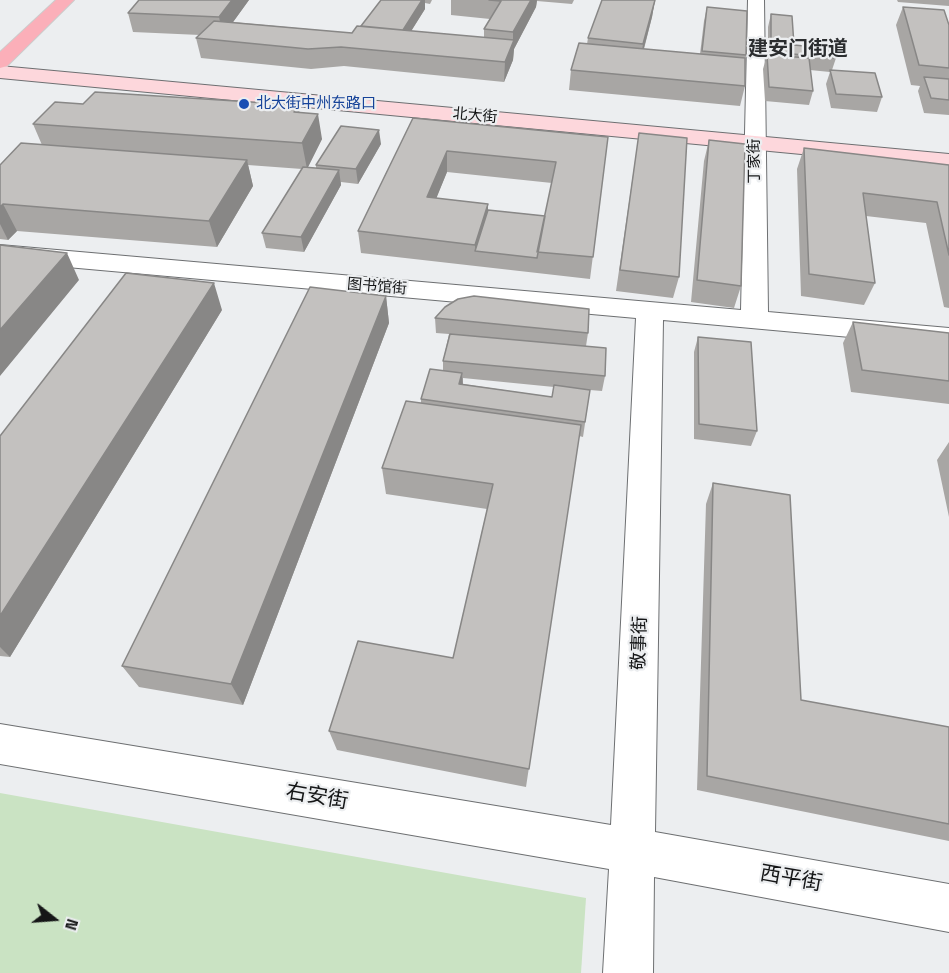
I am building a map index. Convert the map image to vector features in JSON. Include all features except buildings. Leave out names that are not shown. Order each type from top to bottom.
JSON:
[{"type":"main road","points":[[0,39],[41,0]]},
{"type":"main road","points":[[0,62],[66,0]]},
{"type":"street","name":"丁家街","points":[[754,321],[756,0]]},
{"type":"street","name":"北大街","points":[[0,62],[755,136],[949,161]]},
{"type":"street","name":"北大街","points":[[0,72],[755,136],[949,149]]},
{"type":"street","name":"图书馆街","points":[[0,253],[949,338]]},
{"type":"street","name":"敬事街","points":[[628,973],[634,851],[650,312]]},
{"type":"street","name":"右安街","points":[[0,744],[634,851]]},
{"type":"street","name":"西平街","points":[[634,851],[949,908]]},
{"type":"green space","points":[[0,793],[586,898],[581,973],[0,973]]},
{"type":"place","name":"北大街中州东路口","points":[[244,104]]},
{"type":"district","name":"建安门街道","points":[[798,50]]}]
